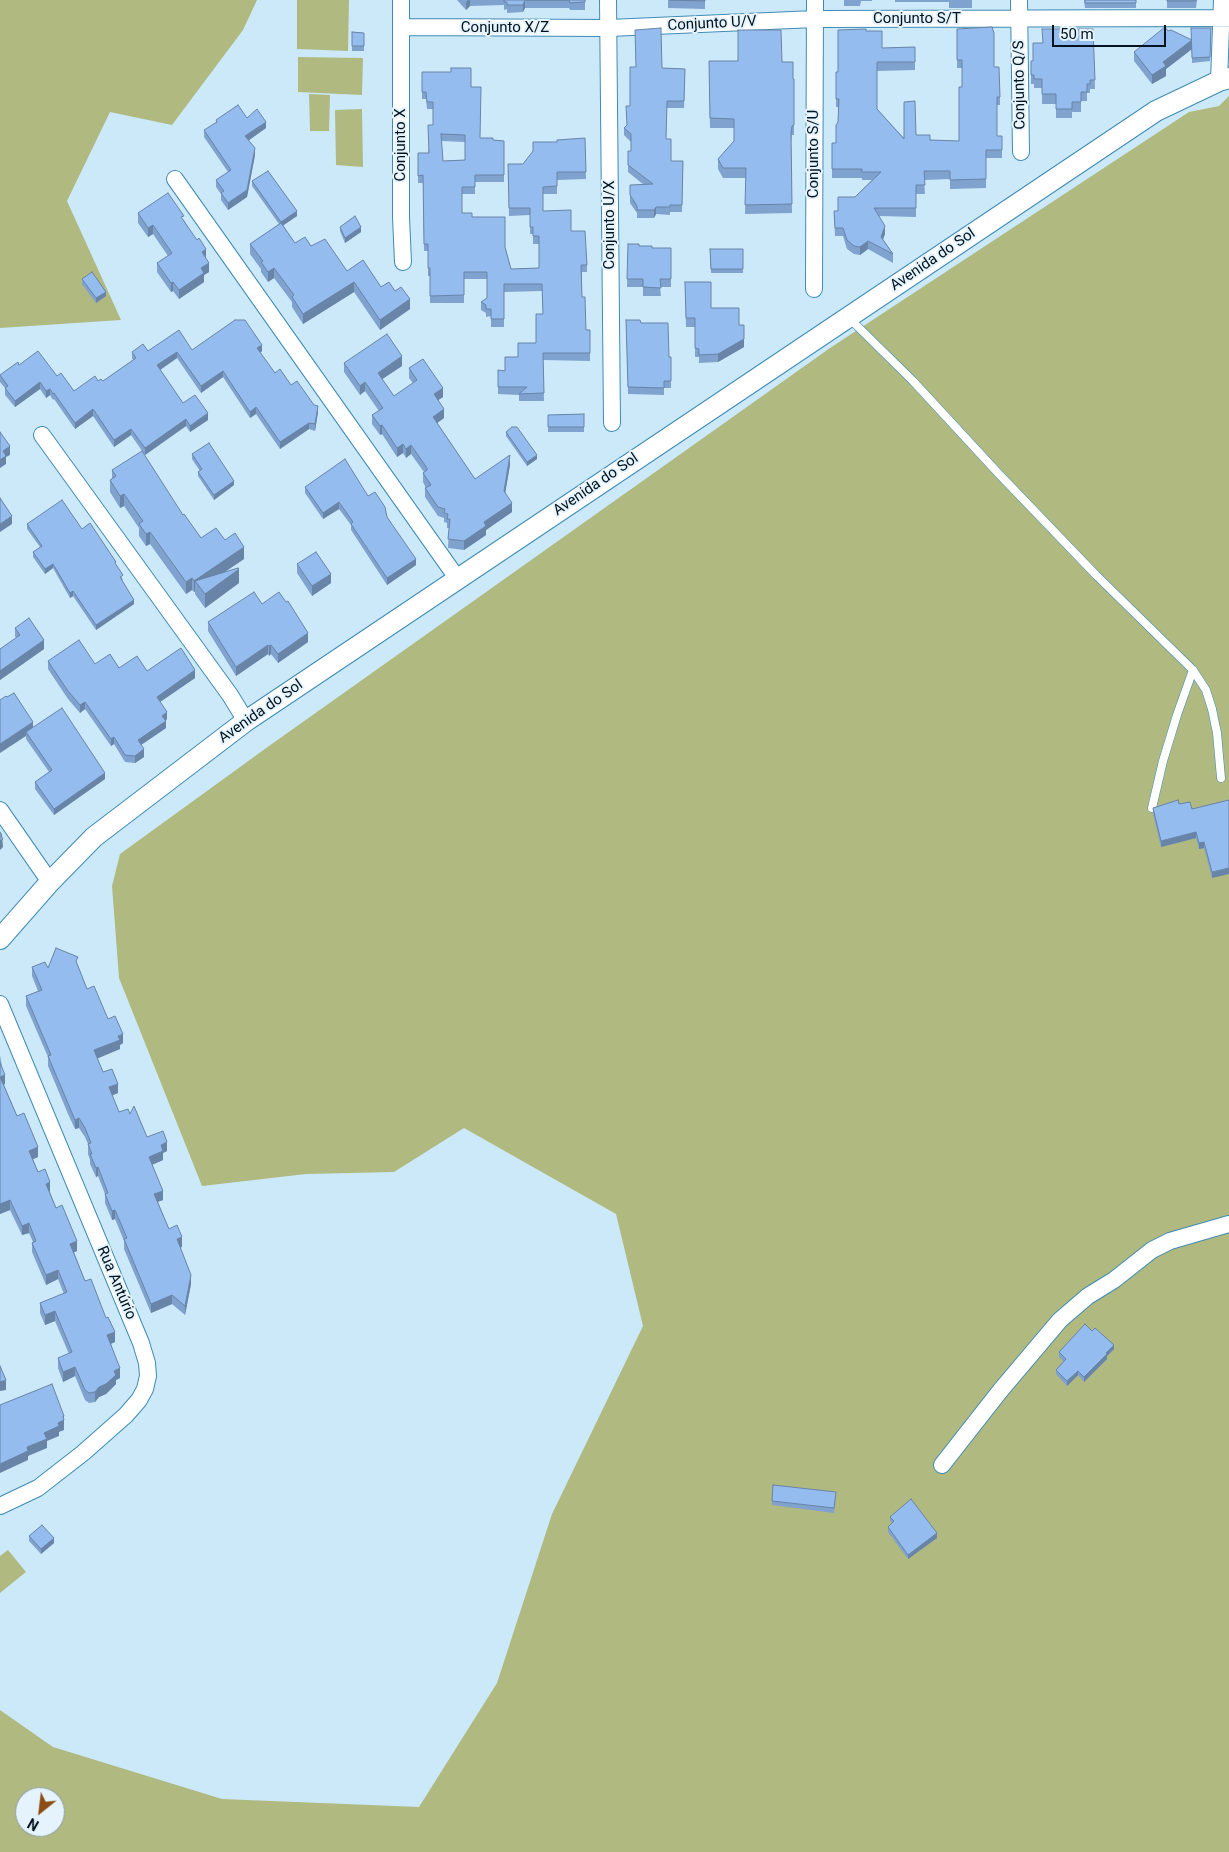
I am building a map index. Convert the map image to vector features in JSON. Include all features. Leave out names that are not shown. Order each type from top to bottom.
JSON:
[{"type":"street","name":"Conjunto X","points":[[401,0],[401,217],[403,262]]},
{"type":"street","name":"Conjunto U/X","points":[[608,0],[612,422]]},
{"type":"street","name":"Conjunto S/U","points":[[814,0],[814,289]]},
{"type":"street","name":"Conjunto Q/S","points":[[1019,0],[1021,152]]},
{"type":"street","points":[[1222,0],[1225,18],[1224,80]]},
{"type":"street","name":"Conjunto S/T","points":[[815,19],[1225,18]]},
{"type":"street","name":"Conjunto U/V","points":[[609,28],[815,19]]},
{"type":"street","name":"Conjunto X/Z","points":[[402,27],[609,28]]},
{"type":"street","name":"Avenida do Sol","points":[[0,939],[94,836],[246,721],[1156,112],[1224,80]]},
{"type":"street","points":[[174,178],[457,578]]},
{"type":"street","points":[[42,435],[230,695],[246,721]]},
{"type":"street","points":[[0,810],[50,882]]},
{"type":"street","name":"Rua Antúrio","points":[[0,1004],[141,1343],[148,1376],[142,1395],[126,1415],[38,1488],[0,1506]]},
{"type":"street","points":[[942,1465],[1000,1390],[1060,1320],[1088,1296],[1114,1280],[1152,1250],[1170,1241],[1229,1224]]},
{"type":"lane","points":[[847,317],[913,381],[1096,575],[1193,670],[1206,690],[1212,708],[1217,733],[1221,778]]},
{"type":"lane","points":[[1152,808],[1163,761],[1193,670]]},
{"type":"green space","points":[[0,0],[257,0],[243,30],[172,125],[110,112],[67,201],[121,320],[0,328]]},
{"type":"green space","points":[[297,0],[349,0],[348,51],[297,49]]},
{"type":"green space","points":[[298,57],[363,58],[362,95],[298,92]]},
{"type":"green space","points":[[309,94],[330,95],[329,131],[310,131]]},
{"type":"green space","points":[[1229,96],[1229,1852],[0,1852],[0,1710],[53,1747],[222,1799],[419,1807],[497,1683],[552,1514],[643,1326],[616,1214],[464,1128],[394,1172],[306,1174],[202,1186],[119,978],[112,886],[120,854],[830,348],[1189,112],[1219,106]]},
{"type":"green space","points":[[362,109],[363,167],[336,165],[335,110]]},
{"type":"green space","points":[[8,1550],[26,1572],[0,1593],[0,1556]]},
{"type":"building","points":[[504,0],[525,0],[523,5],[507,5],[507,2],[504,2]]},
{"type":"building","points":[[569,0],[585,0],[585,2],[570,3]]},
{"type":"building","points":[[670,0],[705,0],[705,1]]},
{"type":"building","points":[[1085,0],[1136,0],[1136,3],[1085,3]]},
{"type":"building","points":[[1196,0],[1196,1],[1167,1]]},
{"type":"building","points":[[992,27],[994,33],[994,67],[999,67],[1000,97],[997,97],[997,136],[1002,136],[1002,150],[986,150],[986,179],[950,180],[950,171],[924,171],[925,185],[916,185],[916,208],[874,208],[885,226],[881,237],[893,254],[868,241],[860,247],[854,246],[847,240],[843,228],[835,228],[834,211],[838,211],[838,197],[855,197],[881,172],[862,172],[862,169],[832,169],[832,143],[836,143],[839,99],[836,99],[838,30],[866,29],[866,31],[882,31],[882,48],[915,47],[915,62],[877,62],[877,109],[904,139],[904,102],[915,101],[916,135],[930,135],[930,140],[959,141],[959,87],[962,87],[962,60],[957,60],[957,29]]},
{"type":"building","points":[[1165,27],[1168,31],[1171,30],[1192,40],[1163,62],[1166,66],[1152,75],[1134,52]]},
{"type":"building","points":[[661,28],[662,68],[685,69],[684,101],[667,101],[666,139],[671,139],[671,161],[683,161],[682,205],[656,207],[654,210],[637,210],[637,206],[630,195],[630,185],[653,184],[628,165],[628,151],[631,151],[631,134],[624,128],[627,125],[626,106],[630,106],[630,67],[636,67],[635,30]]},
{"type":"building","points":[[1191,28],[1211,28],[1210,57],[1192,58]]},
{"type":"building","points":[[1042,29],[1093,29],[1095,80],[1090,80],[1090,84],[1087,84],[1087,92],[1081,92],[1081,102],[1072,102],[1072,109],[1056,109],[1056,94],[1042,94],[1042,79],[1034,79],[1034,75],[1031,75],[1033,43],[1043,43]]},
{"type":"building","points":[[738,30],[781,30],[782,62],[793,62],[792,204],[745,205],[746,168],[723,168],[718,159],[734,141],[734,119],[710,118],[709,61],[738,61]]},
{"type":"building","points":[[352,32],[364,33],[364,46],[352,46]]},
{"type":"building","points":[[451,68],[471,68],[471,87],[481,87],[480,138],[493,138],[493,140],[504,141],[504,175],[475,175],[475,187],[462,187],[462,213],[472,213],[472,217],[505,217],[505,247],[511,269],[539,268],[539,236],[533,236],[533,227],[530,227],[530,208],[509,208],[508,164],[523,164],[533,151],[533,142],[557,142],[557,140],[585,138],[586,172],[557,172],[557,186],[543,187],[543,211],[571,210],[571,231],[585,231],[587,265],[581,265],[582,297],[585,297],[586,330],[590,330],[590,353],[543,353],[544,393],[519,394],[527,387],[498,387],[498,370],[505,371],[505,357],[518,357],[518,343],[536,343],[536,314],[543,314],[542,284],[504,284],[504,319],[491,319],[491,309],[486,309],[486,305],[481,302],[487,298],[487,272],[464,272],[464,295],[430,296],[428,244],[424,244],[423,175],[418,176],[418,153],[429,153],[428,125],[433,125],[433,102],[427,102],[426,92],[422,92],[422,72],[451,72]],"holes":[[[441,134],[465,135],[465,160],[443,161]]]},
{"type":"building","points":[[238,105],[247,118],[257,109],[266,122],[245,136],[255,148],[247,190],[228,203],[221,193],[224,191],[216,180],[231,170],[204,130]]},
{"type":"building","points":[[268,171],[297,211],[281,222],[252,181]]},
{"type":"building","points":[[168,193],[184,216],[181,217],[197,240],[199,238],[206,249],[202,252],[209,263],[201,268],[204,273],[179,290],[173,282],[171,283],[157,263],[172,253],[153,225],[148,228],[138,213]]},
{"type":"building","points":[[355,216],[361,227],[345,238],[340,227]]},
{"type":"building","points":[[281,223],[295,243],[305,237],[311,246],[325,239],[347,271],[363,260],[381,287],[389,282],[395,291],[401,287],[410,299],[380,320],[354,282],[303,314],[292,297],[294,295],[274,268],[268,272],[261,262],[263,261],[250,244]]},
{"type":"building","points":[[628,244],[652,246],[652,248],[671,248],[671,279],[660,279],[661,288],[643,287],[643,279],[627,279]]},
{"type":"building","points":[[710,249],[743,249],[743,269],[711,269]]},
{"type":"building","points":[[92,272],[106,292],[96,298],[82,279]]},
{"type":"building","points":[[685,282],[711,282],[711,308],[739,308],[739,325],[744,325],[744,339],[718,354],[699,355],[699,349],[695,348],[695,318],[686,318]]},
{"type":"building","points":[[235,320],[245,320],[262,345],[257,348],[275,373],[280,369],[291,385],[297,381],[314,405],[318,406],[315,424],[309,423],[280,442],[256,407],[250,412],[223,371],[201,386],[177,352],[157,365],[183,403],[195,395],[208,413],[190,426],[186,419],[145,448],[131,429],[114,440],[93,409],[75,423],[54,393],[50,389],[46,391],[40,382],[15,401],[5,388],[8,386],[0,375],[18,362],[19,365],[38,351],[57,376],[61,373],[74,391],[95,376],[98,381],[101,379],[103,381],[136,358],[132,352],[143,344],[148,351],[179,330],[192,350]]},
{"type":"building","points":[[626,320],[640,320],[641,323],[668,323],[671,381],[664,381],[664,388],[628,387]]},
{"type":"building","points":[[387,334],[402,356],[378,373],[394,396],[417,380],[409,368],[423,359],[443,388],[434,394],[444,409],[433,417],[475,479],[510,455],[504,491],[512,503],[484,522],[486,526],[464,541],[448,539],[450,519],[447,519],[448,514],[444,513],[445,509],[438,507],[425,488],[431,485],[423,473],[427,468],[411,445],[406,449],[403,444],[397,448],[382,425],[380,426],[372,415],[383,408],[365,382],[360,386],[344,363]]},
{"type":"building","points":[[584,414],[584,427],[548,427],[548,415]]},
{"type":"building","points":[[512,427],[517,427],[537,455],[527,462],[506,432]]},
{"type":"building","points":[[0,432],[10,446],[3,451],[6,456],[0,460]]},
{"type":"building","points":[[209,443],[234,481],[214,495],[198,472],[202,469],[192,454]]},
{"type":"building","points":[[142,451],[183,515],[201,538],[216,528],[225,540],[235,533],[244,547],[194,581],[192,578],[186,582],[150,532],[146,534],[139,524],[143,521],[124,494],[120,496],[110,480],[116,476],[112,470]]},
{"type":"building","points":[[345,459],[368,496],[375,492],[385,507],[387,517],[416,559],[387,578],[351,524],[353,522],[339,502],[323,513],[305,487]]},
{"type":"building","points":[[0,498],[12,516],[0,524]]},
{"type":"building","points":[[62,500],[82,529],[90,523],[116,562],[123,575],[120,577],[134,600],[96,625],[73,591],[70,593],[53,564],[45,569],[33,552],[42,546],[27,524]]},
{"type":"building","points":[[316,552],[331,574],[312,586],[297,564]]},
{"type":"building","points":[[238,568],[205,594],[195,581]]},
{"type":"building","points":[[254,592],[262,604],[279,592],[286,602],[288,601],[308,633],[278,654],[271,645],[268,645],[236,667],[208,622]]},
{"type":"building","points":[[29,618],[44,640],[0,671],[0,649],[20,635],[15,628]]},
{"type":"building","points":[[79,640],[95,664],[110,654],[119,668],[137,656],[147,671],[181,648],[195,670],[157,697],[167,712],[162,716],[166,721],[138,740],[144,749],[135,756],[125,755],[114,737],[111,739],[85,702],[80,705],[68,691],[48,661]]},
{"type":"building","points":[[14,693],[33,722],[0,744],[0,700]]},
{"type":"building","points":[[62,708],[105,773],[54,809],[35,782],[52,770],[26,732]]},
{"type":"building","points":[[1178,800],[1179,804],[1190,802],[1192,809],[1229,800],[1229,868],[1212,872],[1204,842],[1199,843],[1196,832],[1161,841],[1153,808]]},
{"type":"building","points":[[56,948],[78,957],[76,961],[87,989],[94,986],[108,1019],[115,1016],[123,1034],[118,1036],[120,1040],[94,1050],[103,1072],[112,1069],[118,1084],[109,1087],[119,1112],[128,1109],[130,1114],[134,1106],[147,1137],[163,1131],[167,1142],[161,1145],[163,1151],[149,1157],[163,1191],[154,1194],[169,1229],[177,1225],[182,1237],[177,1239],[191,1275],[185,1306],[172,1295],[151,1304],[124,1239],[127,1238],[115,1210],[112,1211],[105,1194],[108,1193],[98,1167],[96,1168],[90,1154],[92,1154],[88,1144],[91,1143],[85,1128],[79,1118],[75,1120],[48,1056],[51,1055],[26,996],[42,990],[32,967],[45,962],[48,968]]},
{"type":"building","points":[[0,1063],[5,1075],[0,1077]]},
{"type":"building","points":[[0,1077],[17,1116],[24,1113],[38,1147],[29,1151],[38,1172],[45,1169],[50,1182],[46,1184],[56,1208],[62,1205],[77,1241],[70,1244],[85,1281],[91,1279],[106,1318],[108,1317],[115,1332],[107,1335],[120,1368],[114,1371],[116,1375],[95,1392],[89,1393],[85,1390],[75,1367],[63,1372],[58,1358],[72,1352],[55,1311],[45,1315],[40,1303],[67,1292],[58,1270],[46,1275],[32,1243],[36,1241],[29,1223],[22,1226],[10,1200],[0,1204]]},
{"type":"building","points":[[1085,1324],[1092,1331],[1095,1328],[1114,1345],[1084,1377],[1078,1371],[1067,1381],[1056,1370],[1066,1359],[1059,1352]]},
{"type":"building","points":[[0,1366],[6,1380],[0,1382]]},
{"type":"building","points":[[52,1384],[64,1420],[58,1423],[59,1426],[44,1433],[47,1439],[27,1447],[28,1451],[0,1464],[0,1405]]},
{"type":"building","points":[[773,1485],[836,1492],[834,1508],[772,1501]]},
{"type":"building","points":[[911,1499],[937,1533],[908,1555],[888,1527],[894,1521],[890,1517]]},
{"type":"building","points":[[42,1525],[54,1538],[41,1549],[29,1536]]}]
